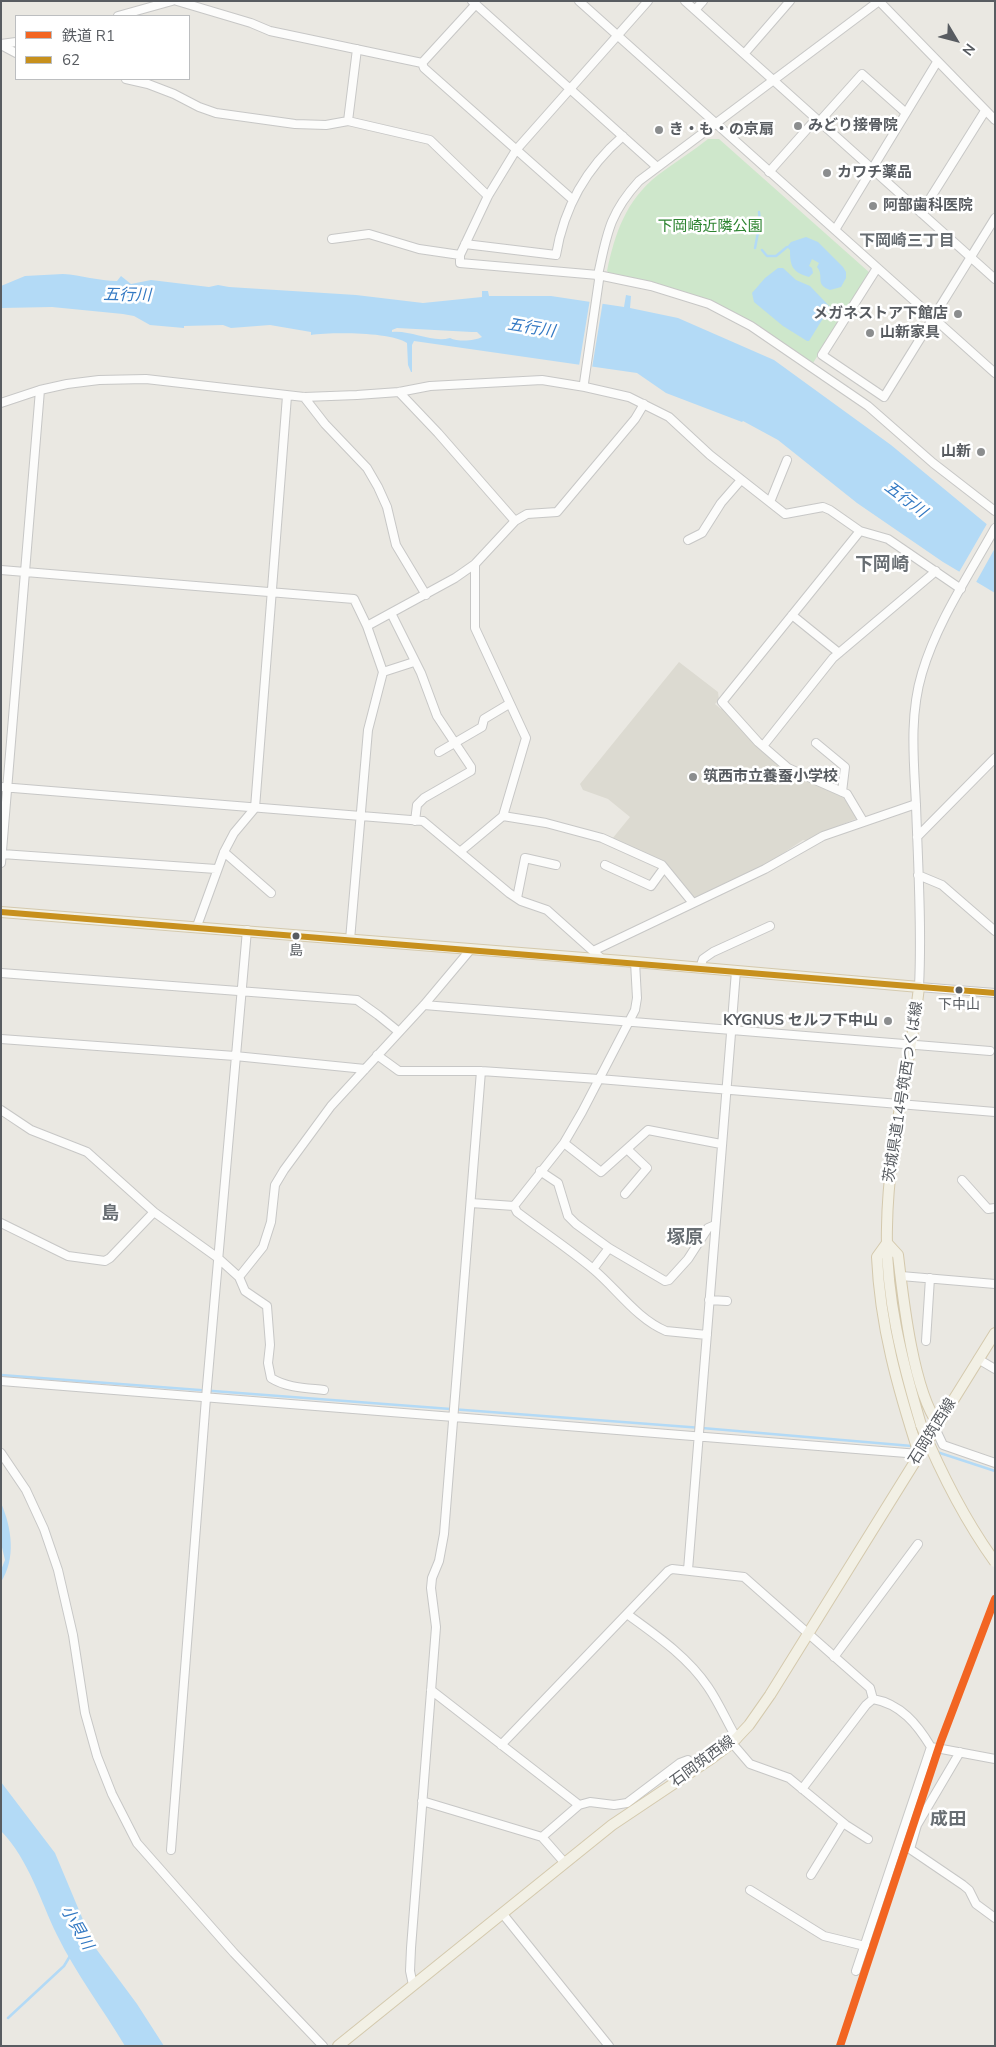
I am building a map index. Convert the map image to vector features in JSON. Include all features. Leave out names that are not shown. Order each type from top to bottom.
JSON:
[{"type":"main road","name":"茨城県道14号筑西つくば線","points":[[1,912],[246,930],[919,987],[889,1185],[887,1243],[890,1287],[897,1333],[921,1425],[952,1492],[974,1532],[995,1562]]},
{"type":"main road","points":[[920,1454],[899,1393],[884,1325],[877,1257],[887,1243],[898,1255],[916,1363],[927,1402],[937,1426]]},
{"type":"main road","name":"石岡筑西線","points":[[338,2046],[612,1825],[699,1767],[734,1741],[759,1711],[995,1333]]},
{"type":"street","points":[[122,15],[172,1]]},
{"type":"street","points":[[177,1],[251,23],[270,31],[422,63]]},
{"type":"street","points":[[579,1],[714,124],[995,373]]},
{"type":"street","points":[[648,1],[516,150],[488,196],[460,255],[460,263],[598,278],[651,286],[710,304],[751,326],[868,406],[933,464],[995,511]]},
{"type":"street","points":[[685,1],[995,279]]},
{"type":"street","points":[[695,10],[703,1]]},
{"type":"street","points":[[744,54],[790,1]]},
{"type":"street","points":[[584,385],[598,278],[608,231],[623,198],[639,181],[657,167],[879,1],[937,62],[992,115],[921,212]]},
{"type":"street","points":[[422,63],[474,3],[657,167]]},
{"type":"street","points":[[1,45],[15,42]]},
{"type":"street","points":[[1,45],[15,52]]},
{"type":"street","points":[[348,121],[357,49]]},
{"type":"street","points":[[835,230],[937,62]]},
{"type":"street","points":[[422,63],[424,68],[572,199]]},
{"type":"street","points":[[769,172],[862,74],[906,114]]},
{"type":"street","points":[[130,80],[148,84],[174,94],[199,107],[216,113],[295,124],[326,125],[348,121],[430,140],[488,196]]},
{"type":"street","points":[[465,244],[556,255],[559,236],[572,199],[605,151],[622,136]]},
{"type":"street","points":[[822,355],[884,397],[995,218]]},
{"type":"street","points":[[332,239],[369,234],[419,249],[460,255]]},
{"type":"street","points":[[812,369],[877,268]]},
{"type":"street","points":[[1,404],[40,390],[99,380],[146,379],[304,397],[399,392],[430,386],[542,380],[584,385],[629,397],[669,417],[710,455],[785,514],[823,507],[860,531],[888,539],[962,587]]},
{"type":"street","points":[[1,863],[4,788],[26,572],[40,390]]},
{"type":"street","points":[[399,392],[438,433],[515,521]]},
{"type":"street","points":[[197,926],[216,869],[224,852],[234,833],[255,808],[287,396]]},
{"type":"street","points":[[304,397],[324,424],[366,468],[378,486],[387,507],[396,545],[426,594]]},
{"type":"street","points":[[367,626],[455,578],[475,564],[515,521],[527,514],[557,512],[635,419],[644,404]]},
{"type":"street","points":[[770,502],[787,460]]},
{"type":"street","points":[[688,540],[702,534],[721,503],[741,480]]},
{"type":"street","points":[[995,528],[962,587],[929,653],[918,690],[913,758],[918,875],[919,987],[995,993]]},
{"type":"street","points":[[860,531],[722,702],[763,746],[788,768],[847,794],[863,821]]},
{"type":"street","points":[[461,851],[503,816],[526,738],[476,628],[475,564]]},
{"type":"street","points":[[1,570],[354,599],[367,626],[383,672],[368,730],[350,940]]},
{"type":"street","points":[[763,746],[833,658],[936,571]]},
{"type":"street","points":[[391,613],[421,673],[437,716],[471,767],[471,771],[424,798],[417,805],[415,821]]},
{"type":"street","points":[[792,615],[840,653]]},
{"type":"street","points":[[383,672],[414,662]]},
{"type":"street","points":[[439,752],[482,727],[484,719],[509,704]]},
{"type":"street","points":[[816,743],[846,767],[842,792]]},
{"type":"street","points":[[917,837],[995,758]]},
{"type":"street","points":[[4,788],[423,821],[517,898],[547,910],[602,960]]},
{"type":"street","points":[[593,951],[765,869],[823,836],[916,804]]},
{"type":"street","points":[[503,816],[546,823],[602,838],[662,865],[693,903]]},
{"type":"street","points":[[224,852],[271,893]]},
{"type":"street","points":[[2,854],[216,869]]},
{"type":"street","points":[[517,898],[525,858],[556,865]]},
{"type":"street","points":[[605,865],[651,886],[664,868]]},
{"type":"street","points":[[918,875],[942,885],[995,931]]},
{"type":"street","points":[[700,968],[703,959],[713,952],[770,926]]},
{"type":"street","points":[[171,1850],[246,930]]},
{"type":"street","points":[[239,1277],[263,1247],[271,1222],[275,1185],[284,1170],[331,1106],[424,1005],[471,949]]},
{"type":"street","points":[[514,1206],[564,1143],[634,1010],[637,998],[635,962]]},
{"type":"street","points":[[688,1570],[736,971]]},
{"type":"street","points":[[1,973],[356,1000],[399,1032]]},
{"type":"street","points":[[424,1005],[990,1051]]},
{"type":"street","points":[[1,1039],[235,1056],[365,1069]]},
{"type":"street","points":[[378,1055],[399,1070],[481,1071],[599,1079],[995,1112]]},
{"type":"street","points":[[413,1985],[410,1971],[411,1948],[436,1627],[431,1588],[432,1578],[442,1551],[481,1071]]},
{"type":"street","points":[[1,1110],[31,1130],[88,1152],[154,1212],[218,1258],[239,1277],[245,1291],[267,1306],[270,1345],[268,1363],[271,1378],[280,1383],[296,1387],[324,1390]]},
{"type":"street","points":[[564,1143],[601,1172],[648,1130],[721,1144]]},
{"type":"street","points":[[625,1194],[647,1168],[627,1149]]},
{"type":"street","points":[[540,1171],[558,1183],[568,1216],[576,1224],[660,1279],[669,1280],[688,1258],[708,1228],[715,1225]]},
{"type":"street","points":[[962,1180],[988,1209],[995,1208]]},
{"type":"street","points":[[471,1203],[514,1206]]},
{"type":"street","points":[[514,1206],[517,1212],[593,1269],[644,1317],[660,1328],[666,1331],[707,1336]]},
{"type":"street","points":[[1,1223],[68,1256],[105,1261],[154,1212]]},
{"type":"street","points":[[593,1269],[610,1248]]},
{"type":"street","points":[[901,1276],[995,1284]]},
{"type":"street","points":[[926,1341],[930,1278]]},
{"type":"street","points":[[709,1300],[727,1301]]},
{"type":"street","points":[[978,1359],[995,1369]]},
{"type":"street","points":[[1,1381],[207,1393],[699,1431],[920,1454]]},
{"type":"street","points":[[937,1426],[943,1445],[995,1463]]},
{"type":"street","points":[[1,1453],[26,1490],[44,1529],[58,1570],[73,1635],[85,1712],[97,1756],[112,1794],[137,1843],[234,1953],[324,2046]]},
{"type":"street","points":[[834,1657],[918,1544]]},
{"type":"street","points":[[501,1745],[672,1569],[744,1576],[870,1688],[873,1700]]},
{"type":"street","points":[[628,1614],[665,1641],[696,1672],[708,1687],[734,1741],[750,1764],[762,1770],[782,1774],[802,1788],[843,1823],[868,1839]]},
{"type":"street","points":[[430,1690],[579,1805]]},
{"type":"street","points":[[802,1788],[866,1705],[873,1700],[886,1702],[900,1710],[912,1721],[931,1747],[995,1759]]},
{"type":"street","points":[[856,1971],[931,1747]]},
{"type":"street","points":[[960,1752],[917,1825],[910,1849],[963,1885],[976,1904],[995,1918]]},
{"type":"street","points":[[542,1837],[579,1805],[590,1802],[614,1805],[627,1803],[680,1764],[688,1760],[699,1767]]},
{"type":"street","points":[[422,1801],[542,1837],[564,1862]]},
{"type":"street","points":[[811,1875],[843,1823]]},
{"type":"street","points":[[750,1890],[824,1936],[864,1946]]},
{"type":"street","points":[[502,1913],[609,2046]]},
{"type":"shaded area","name":"筑西市立養蚕小学校","points":[[679,662],[718,692],[719,700],[715,704],[721,709],[723,707],[786,770],[842,796],[858,818],[816,835],[807,841],[803,840],[782,854],[782,856],[763,867],[696,898],[692,897],[663,862],[612,839],[630,817],[608,799],[583,790],[580,784]]},
{"type":"green space","name":"下岡崎近隣公園","points":[[708,139],[719,139],[870,273],[813,363],[808,363],[713,303],[611,275],[607,271],[618,231],[630,206],[638,195],[658,175]]},
{"type":"water","points":[[806,237],[818,242],[843,267],[846,272],[846,278],[841,287],[830,290],[825,288],[821,283],[817,267],[819,263],[812,259],[809,266],[812,268],[813,273],[809,277],[793,268],[790,250],[787,247],[791,242]]},
{"type":"water","points":[[778,268],[783,268],[796,280],[810,286],[830,307],[809,341],[783,326],[754,302],[752,293],[765,278]]},
{"type":"water","name":"五行川","points":[[63,274],[117,281],[121,276],[131,284],[151,280],[209,287],[218,285],[356,295],[423,303],[482,297],[482,291],[488,291],[489,296],[551,296],[624,307],[626,295],[631,296],[630,308],[678,318],[774,360],[891,445],[995,531],[995,593],[943,562],[857,503],[778,440],[743,421],[666,393],[637,373],[414,341],[412,345],[411,372],[408,365],[407,343],[388,337],[346,333],[311,335],[311,332],[270,325],[231,328],[223,325],[184,326],[184,328],[150,325],[134,316],[123,314],[52,307],[1,308],[1,286],[25,276]],"holes":[[[397,328],[477,332],[482,337],[466,341],[450,338],[436,339],[392,332],[392,330]]]},
{"type":"water","points":[[1,1503],[8,1523],[11,1543],[9,1563],[1,1582],[1,1570],[5,1560],[1,1543]]},
{"type":"water","name":"小貝川","points":[[1,1782],[55,1853],[94,1946],[137,2004],[164,2046],[125,2046],[81,1978],[57,1935],[27,1867],[11,1842],[1,1831]]},
{"type":"pier","points":[[590,299],[603,301],[592,368],[579,366]]},
{"type":"pier","points":[[988,522],[995,528],[995,548],[975,584],[958,574]]},
{"type":"waterway","points":[[755,248],[760,222],[759,212]]},
{"type":"waterway","points":[[762,250],[767,256],[776,256],[787,247]]},
{"type":"waterway","points":[[1,1375],[702,1428],[912,1446]]},
{"type":"waterway","points":[[937,1452],[995,1471]]},
{"type":"waterway","points":[[8,2018],[64,1966],[70,1956]]},
{"type":"rail line","name":"R1","points":[[840,2046],[941,1741],[995,1599]]},
{"type":"transit line","name":"62","points":[[1,912],[995,993]]},
{"type":"place","name":"みどり接骨院","points":[[798,126]]},
{"type":"place","name":"き・も・の京扇","points":[[659,130]]},
{"type":"place","name":"カワチ薬品","points":[[827,173]]},
{"type":"place","name":"阿部歯科医院","points":[[873,206]]},
{"type":"place","name":"メガネストア下館店","points":[[958,314]]},
{"type":"place","name":"山新家具","points":[[870,333]]},
{"type":"place","name":"山新","points":[[981,452]]},
{"type":"place","name":"筑西市立養蚕小学校","points":[[693,777]]},
{"type":"place","name":"島","points":[[296,936]]},
{"type":"place","name":"下中山","points":[[959,990]]},
{"type":"place","name":"KYGNUS セルフ下中山","points":[[888,1021]]},
{"type":"district","name":"下岡崎三丁目","points":[[907,242]]},
{"type":"district","name":"下岡崎","points":[[882,566]]},
{"type":"district","name":"島","points":[[110,1215]]},
{"type":"district","name":"塚原","points":[[685,1239]]},
{"type":"district","name":"成田","points":[[948,1821]]}]
